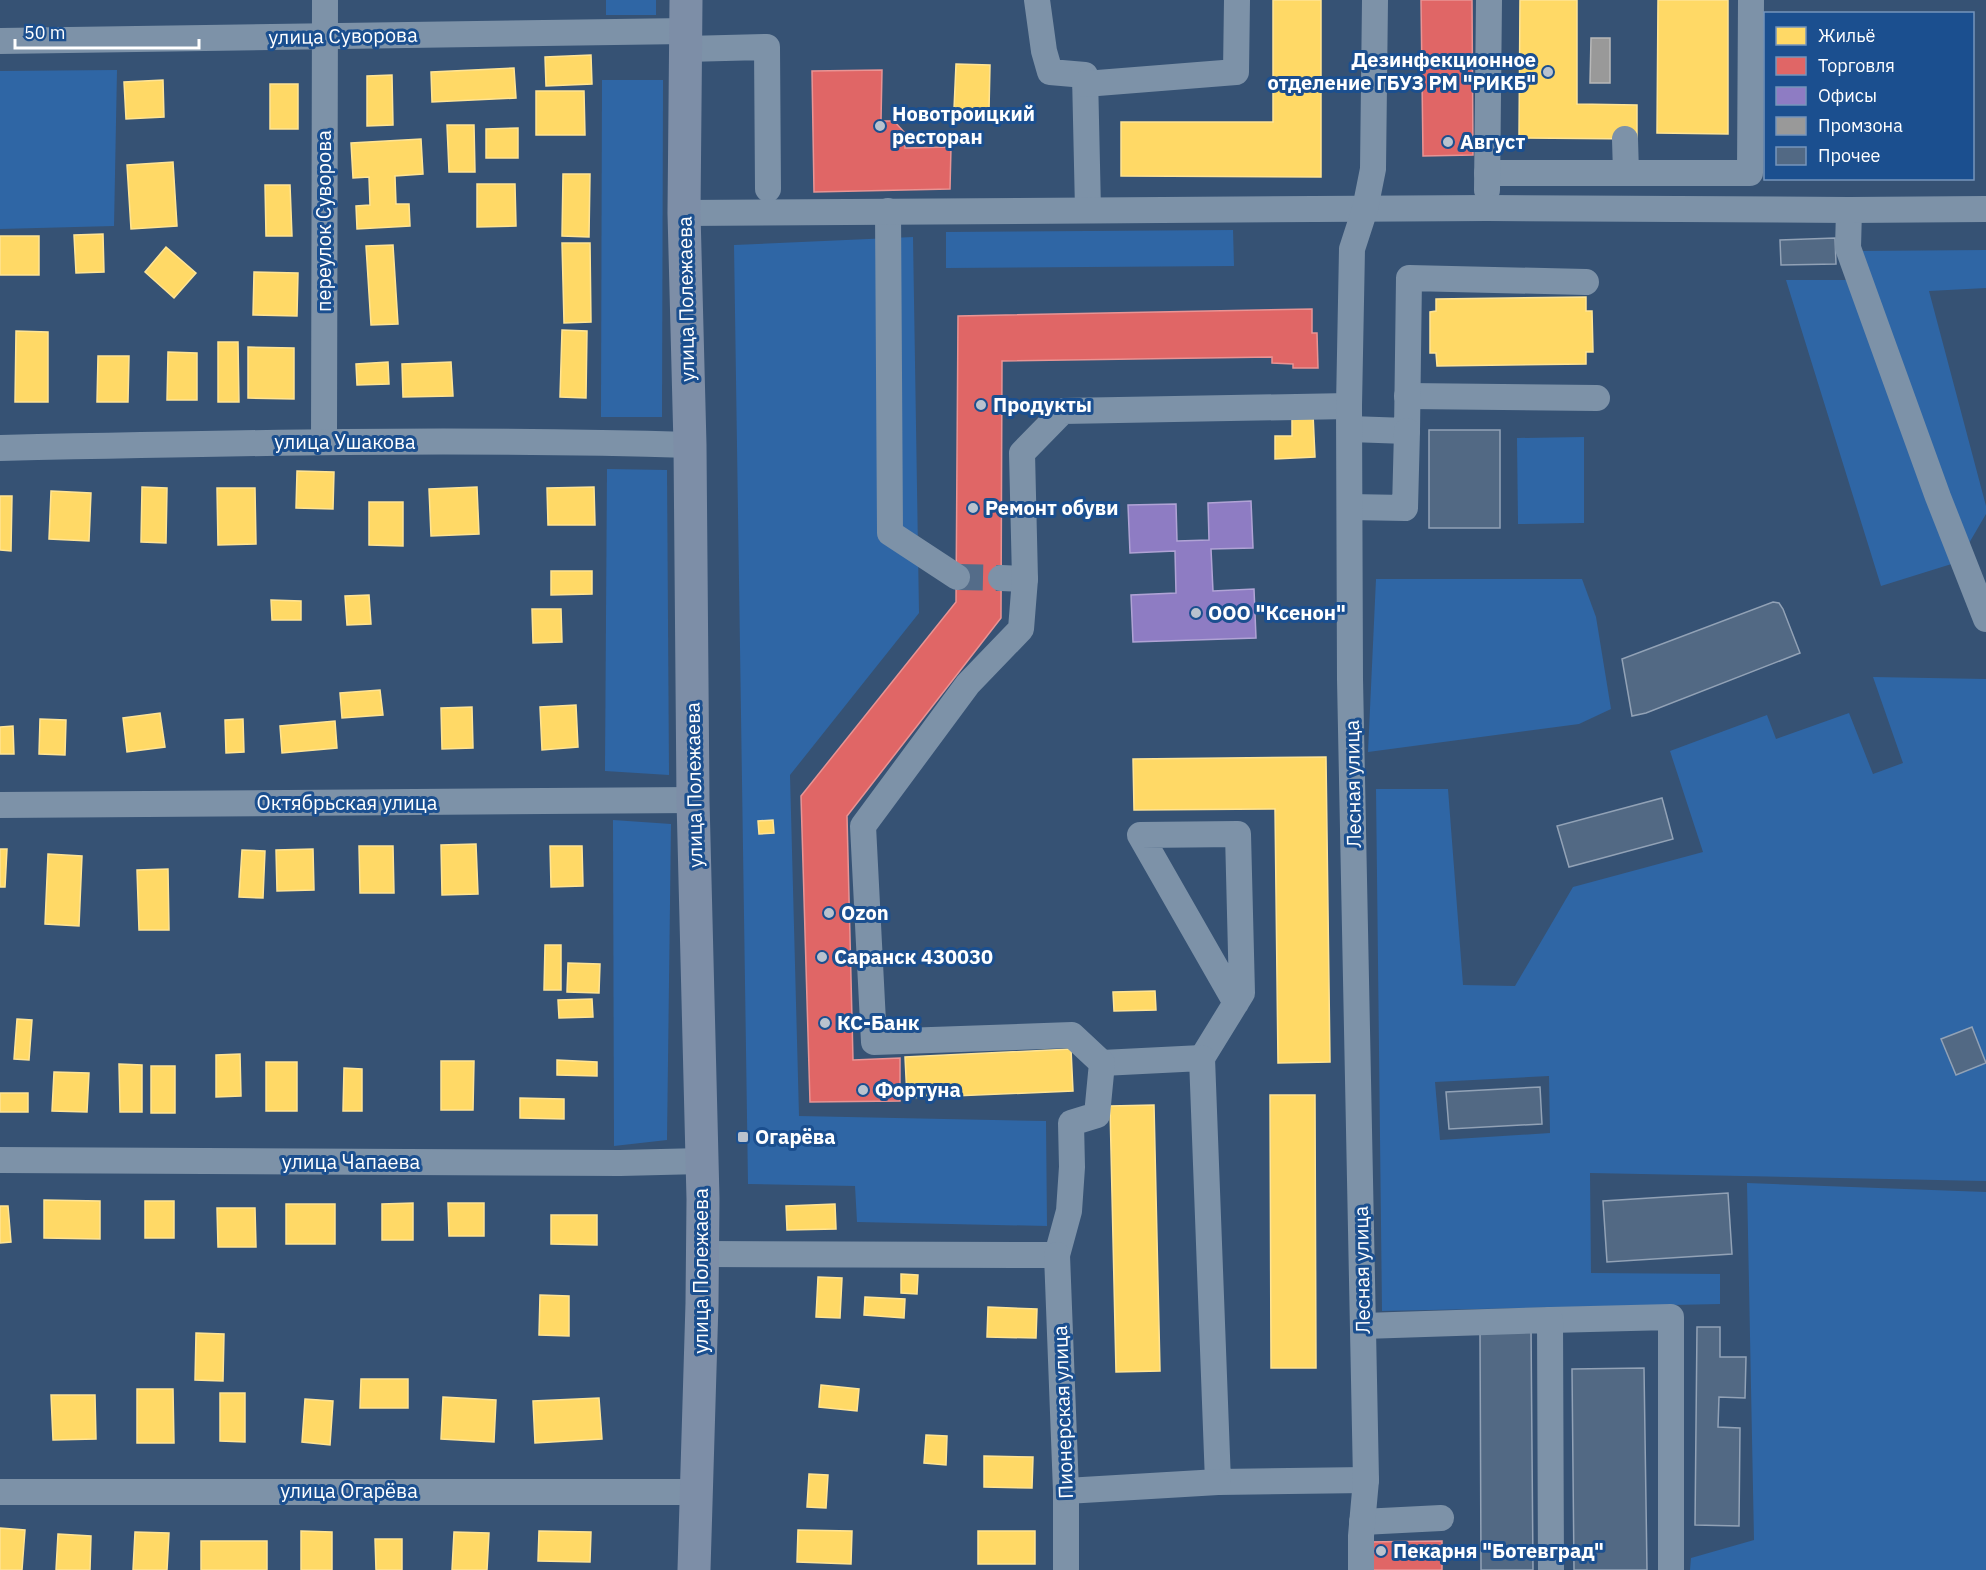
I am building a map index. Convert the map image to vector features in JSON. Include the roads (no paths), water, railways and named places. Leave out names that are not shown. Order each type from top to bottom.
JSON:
[{"type":"main road","name":"улица Полежаева","points":[[686,27],[684,213],[703,1254],[694,1570]]},
{"type":"street","name":"переулок Суворова","points":[[324,442],[325,0]]},
{"type":"street","points":[[1038,0],[1044,51],[1050,72],[1085,80],[1236,72],[1237,0]]},
{"type":"street","name":"Лесная улица","points":[[1361,1570],[1366,1479],[1350,679],[1349,418],[1352,249],[1365,209],[1374,169],[1375,0]]},
{"type":"street","points":[[1487,208],[1489,0]]},
{"type":"street","points":[[1487,173],[1750,172],[1751,0]]},
{"type":"street","name":"улица Суворова","points":[[0,41],[325,37],[686,27],[767,47],[768,189]]},
{"type":"street","points":[[1085,80],[1088,210]]},
{"type":"street","points":[[1625,139],[1626,173]]},
{"type":"street","points":[[684,213],[1487,208],[1986,209]]},
{"type":"street","points":[[1849,210],[1848,248],[1938,497],[1986,619]]},
{"type":"street","points":[[888,211],[890,533],[957,577]]},
{"type":"street","points":[[1350,507],[1405,508],[1409,278],[1586,282]]},
{"type":"street","points":[[1407,396],[1597,398]]},
{"type":"street","points":[[1202,1058],[1102,1063],[1072,1035],[874,1042],[863,826],[968,684],[1021,629],[1013,579],[1022,453],[1063,411],[1349,418],[1407,431]]},
{"type":"street","name":"улица Ушакова","points":[[0,448],[324,442],[604,442],[690,445]]},
{"type":"street","name":"Октябрьская улица","points":[[0,806],[693,800]]},
{"type":"street","points":[[1218,1482],[1202,1058],[1242,993],[1238,834],[1140,835],[1236,1002]]},
{"type":"street","name":"Пионерская улица","points":[[1066,1570],[1066,1491],[1058,1254],[1069,1211],[1072,1167],[1071,1123],[1097,1115],[1102,1063]]},
{"type":"street","name":"улица Чапаева","points":[[0,1160],[608,1163],[702,1161]]},
{"type":"street","points":[[703,1254],[1058,1254]]},
{"type":"street","points":[[1363,1326],[1671,1317],[1671,1570]]},
{"type":"street","points":[[1551,1320],[1551,1570]]},
{"type":"street","points":[[1066,1491],[1218,1482],[1366,1479]]},
{"type":"street","name":"улица Огарёва","points":[[0,1491],[697,1492]]},
{"type":"street","points":[[1362,1522],[1441,1518]]},
{"type":"tunnel","points":[[957,577],[1001,578]]},
{"type":"place","name":"Дезинфекционное отделение ГБУЗ РМ \"РИКБ\"","points":[[1548,72]]},
{"type":"place","name":"Новотроицкий ресторан","points":[[880,126]]},
{"type":"place","name":"Август","points":[[1448,142]]},
{"type":"place","name":"Продукты","points":[[981,405]]},
{"type":"place","name":"Ремонт обуви","points":[[973,508]]},
{"type":"place","name":"ООО \"Ксенон\"","points":[[1196,613]]},
{"type":"place","name":"Ozon","points":[[829,913]]},
{"type":"place","name":"Саранск 430030","points":[[822,957]]},
{"type":"place","name":"КС-Банк","points":[[825,1023]]},
{"type":"place","name":"Фортуна","points":[[863,1090]]},
{"type":"place","name":"Огарёва","points":[[743,1137]]},
{"type":"place","name":"Пекарня \"Ботевград\"","points":[[1381,1551]]}]
